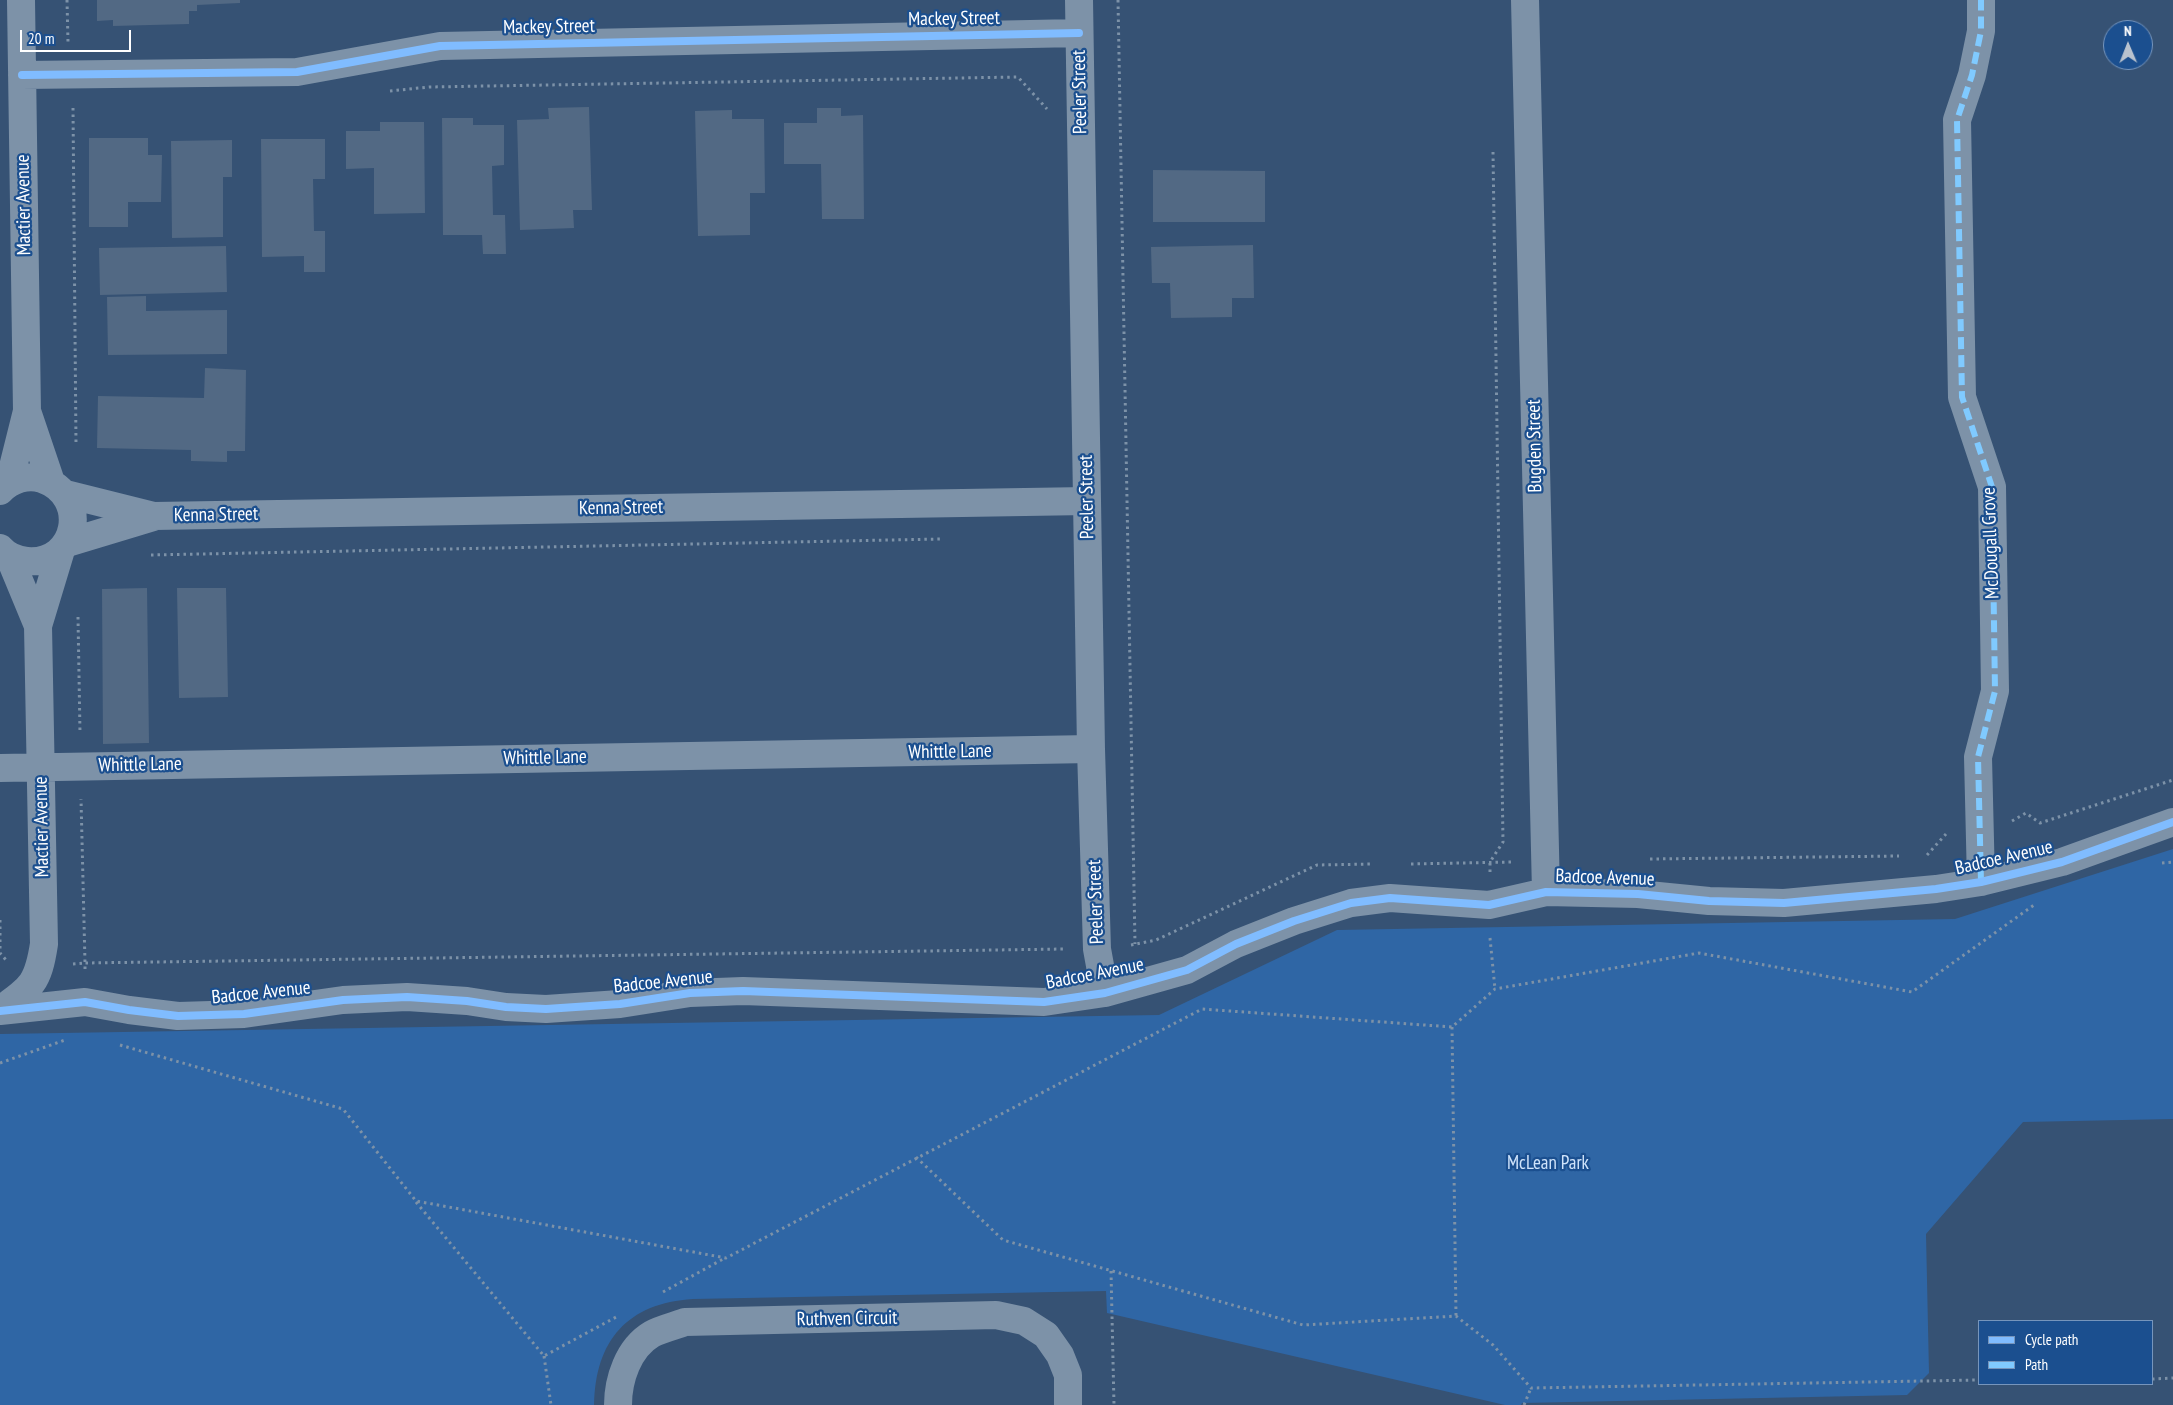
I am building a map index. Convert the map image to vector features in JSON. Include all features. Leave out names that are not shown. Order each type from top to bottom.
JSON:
[{"type":"street","name":"Mactier Avenue","points":[[4,487],[27,411],[21,0]]},
{"type":"street","name":"Peeler Street","points":[[1079,0],[1091,749],[1097,949],[1105,993]]},
{"type":"street","name":"Bugden Street","points":[[1525,0],[1546,892]]},
{"type":"street","name":"McDougall Grove","points":[[1981,882],[1978,757],[1995,691],[1992,487],[1962,397],[1957,120],[1972,75],[1981,31],[1982,0]]},
{"type":"street","name":"Mackey Street","points":[[22,75],[297,72],[440,46],[1079,33]]},
{"type":"street","name":"Mactier Avenue","points":[[0,1010],[27,991],[40,969],[44,944],[38,626],[64,546],[73,527],[73,510],[58,488],[27,411]]},
{"type":"street","name":"Kenna Street","points":[[4,487],[22,478],[37,477],[58,488],[154,516],[1087,501]]},
{"type":"street","name":"Kenna Street","points":[[3,551],[22,561],[36,562],[49,558],[64,546],[154,516]]},
{"type":"street","name":"Mactier Avenue","points":[[3,551],[38,626]]},
{"type":"street","name":"Whittle Lane","points":[[0,768],[1091,749]]},
{"type":"street","name":"Badcoe Avenue","points":[[0,1010],[85,1002],[178,1016],[244,1014],[343,1000],[407,997],[467,1001],[506,1007],[546,1008],[620,1004],[690,993],[743,991],[1044,1002],[1105,993],[1186,970],[1236,944],[1294,921],[1351,903],[1390,898],[1489,905],[1546,892],[1638,894],[1709,901],[1784,903],[1936,889],[1981,882],[2062,862],[2173,822]]},
{"type":"street","name":"Ruthven Circuit","points":[[618,1405],[618,1388],[629,1357],[651,1335],[685,1322],[996,1315],[1024,1321],[1046,1335],[1060,1355],[1068,1374],[1068,1405]]},
{"type":"path","points":[[67,0],[68,74],[73,109],[76,447]]},
{"type":"path","points":[[1118,0],[1135,944]]},
{"type":"path","points":[[381,92],[429,87],[1018,76],[1048,110],[1120,108]]},
{"type":"path","points":[[73,109],[82,109]]},
{"type":"path","points":[[1490,862],[1503,842],[1492,148]]},
{"type":"path","points":[[1088,537],[1128,536]]},
{"type":"path","points":[[145,555],[950,539]]},
{"type":"path","points":[[78,608],[85,963]]},
{"type":"path","points":[[2156,864],[2173,862]]},
{"type":"path","points":[[657,1295],[916,1157],[1202,1009],[1452,1028],[1495,990],[1699,953],[1912,992],[2036,904]]},
{"type":"path","points":[[1452,1028],[1456,1316]]},
{"type":"path","points":[[0,1063],[71,1038]]},
{"type":"path","points":[[117,1044],[343,1109],[544,1356],[551,1405]]},
{"type":"path","points":[[916,1157],[1003,1240],[1303,1325],[1456,1316],[1493,1345],[1531,1388],[1978,1380]]},
{"type":"path","points":[[416,1201],[726,1258]]},
{"type":"path","points":[[1111,1271],[1114,1405]]},
{"type":"path","points":[[544,1356],[622,1314]]},
{"type":"path","points":[[2153,1379],[2173,1378]]},
{"type":"path","points":[[1524,1405],[1531,1388]]},
{"type":"green space","name":"McLean Park","points":[[2173,849],[2173,1119],[2023,1122],[1926,1234],[1929,1373],[1907,1395],[1522,1403],[1521,1405],[1505,1405],[1107,1313],[1106,1291],[693,1299],[670,1302],[650,1308],[633,1317],[620,1329],[609,1344],[601,1362],[596,1382],[594,1405],[0,1405],[0,1034],[1159,1015],[1337,930],[1955,919]]},
{"type":"building","points":[[97,0],[240,0],[240,3],[197,5],[197,11],[189,11],[189,24],[113,26],[113,20],[97,21]]},
{"type":"building","points":[[589,107],[592,210],[573,210],[574,228],[520,230],[517,120],[549,119],[548,108]]},
{"type":"building","points":[[817,108],[841,108],[841,116],[863,115],[864,219],[822,219],[821,164],[784,164],[784,123],[817,123]]},
{"type":"building","points":[[732,110],[732,119],[764,119],[765,193],[750,193],[750,235],[698,236],[695,111]]},
{"type":"building","points":[[442,118],[473,118],[473,125],[504,125],[504,165],[492,166],[493,215],[505,215],[506,254],[483,254],[482,235],[443,235]]},
{"type":"building","points":[[380,122],[424,122],[425,213],[374,214],[374,168],[346,169],[346,131],[380,131]]},
{"type":"building","points":[[89,138],[148,138],[148,155],[162,155],[161,202],[128,202],[128,227],[89,227]]},
{"type":"building","points":[[261,139],[325,139],[325,179],[313,179],[314,231],[325,231],[325,272],[304,272],[304,256],[262,257]]},
{"type":"building","points":[[232,140],[232,177],[223,177],[223,237],[172,238],[171,141]]},
{"type":"building","points":[[1153,170],[1265,171],[1265,222],[1153,222]]},
{"type":"building","points":[[1253,245],[1254,298],[1232,298],[1232,317],[1171,318],[1170,283],[1152,283],[1151,247]]},
{"type":"building","points":[[226,246],[227,292],[100,295],[99,248]]},
{"type":"building","points":[[146,296],[146,311],[227,310],[227,354],[108,355],[107,297]]},
{"type":"building","points":[[205,368],[246,370],[245,451],[227,451],[227,462],[191,461],[191,450],[97,448],[98,396],[204,398]]},
{"type":"building","points":[[147,588],[149,743],[103,744],[102,589]]},
{"type":"building","points":[[177,588],[226,588],[228,697],[179,698]]},
{"type":"marked path","points":[[1981,0],[1981,31],[1972,75],[1957,120],[1962,397],[1992,487],[1995,691],[1978,757],[1981,882]]},
{"type":"cycle path","points":[[22,75],[297,72],[440,46],[1079,33]]},
{"type":"cycle path","points":[[0,1011],[85,1002],[178,1016],[244,1014],[343,1000],[407,997],[546,1009],[620,1004],[690,993],[743,991],[1044,1002],[1105,993],[1187,970],[1236,944],[1294,921],[1351,903],[1390,898],[1489,905],[1546,892],[1638,894],[1709,901],[1784,903],[1936,889],[1981,882],[2062,862],[2173,822]]}]
